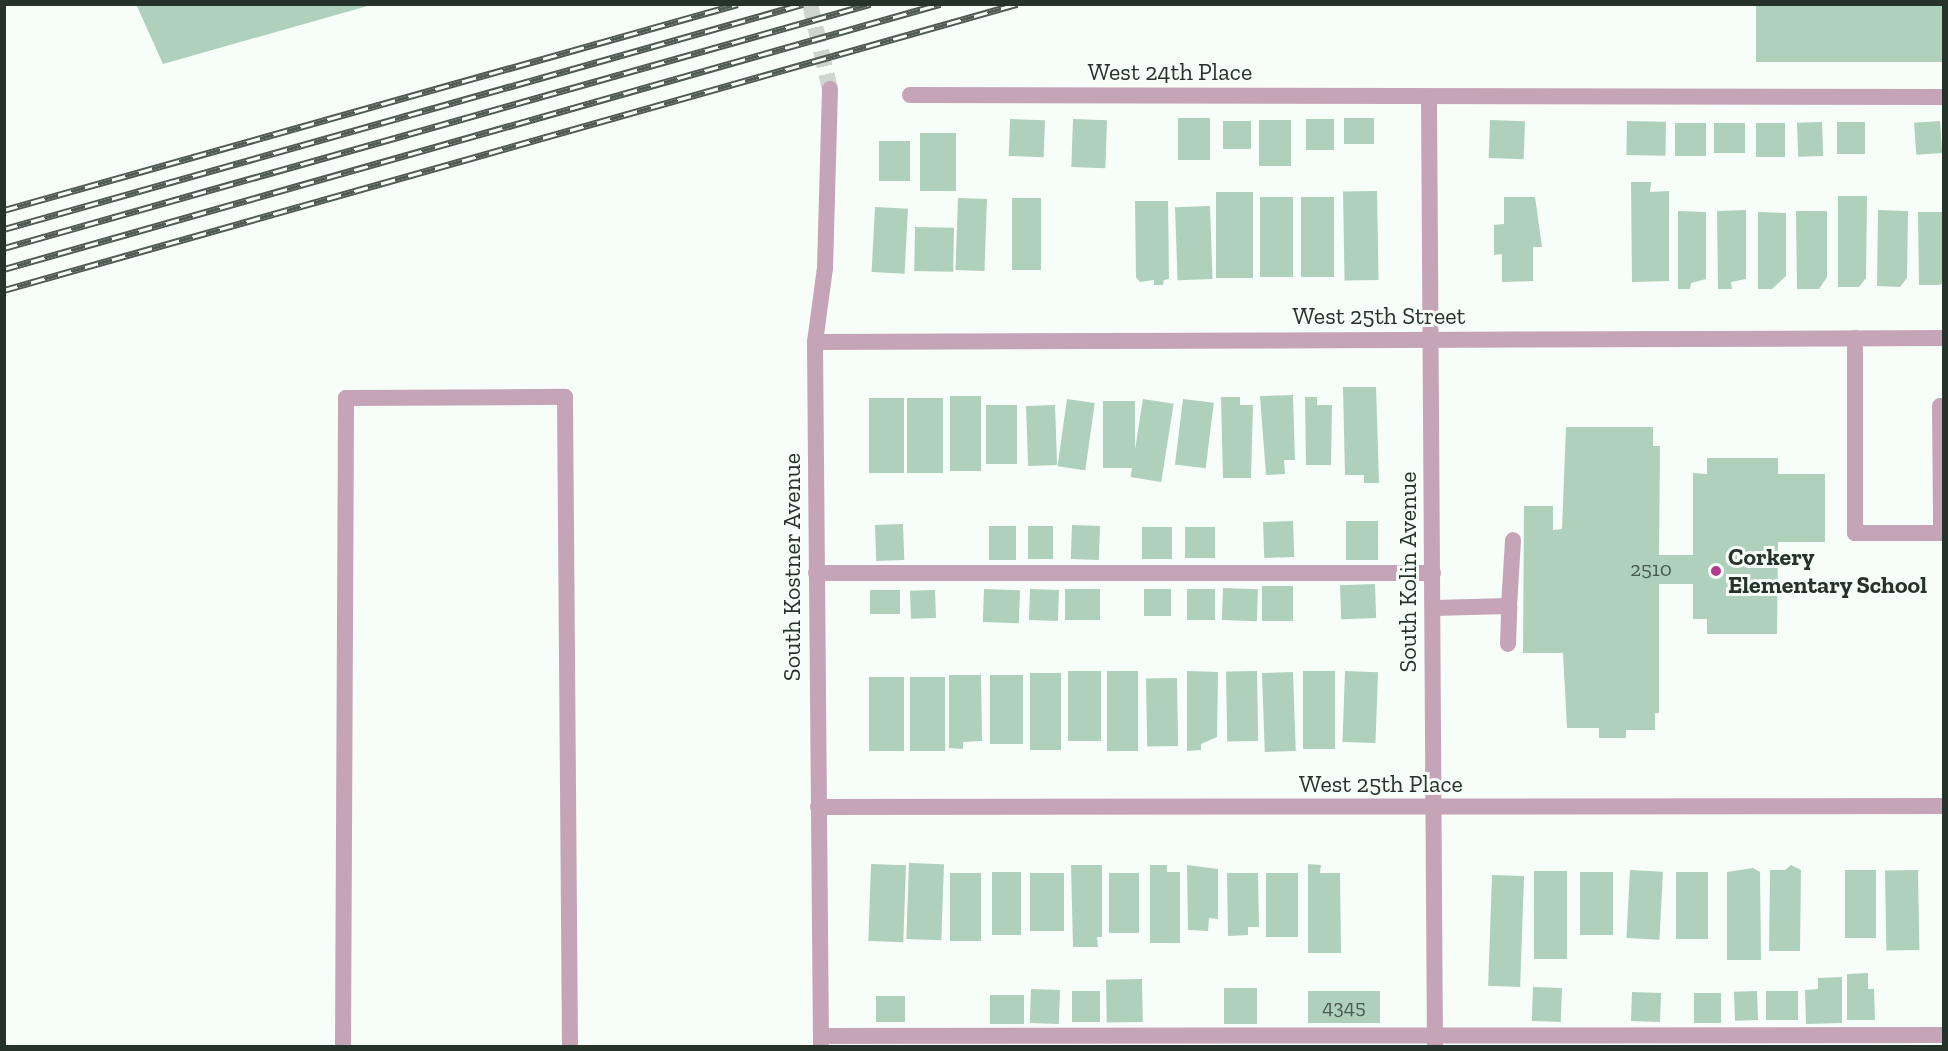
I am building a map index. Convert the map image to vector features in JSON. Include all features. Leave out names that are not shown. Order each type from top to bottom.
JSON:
[{"type":"street","name":"South Kostner Avenue","points":[[821,1041],[815,342],[825,257],[831,89]]},
{"type":"street","name":"West 24th Place","points":[[910,95],[1944,97]]},
{"type":"street","name":"South Kolin Avenue","points":[[1429,97],[1435,1041]]},
{"type":"street","points":[[1855,338],[1855,533],[1942,533],[1940,406]]},
{"type":"street","name":"West 25th Street","points":[[815,342],[1944,338]]},
{"type":"street","points":[[344,1047],[346,398],[565,397],[570,1047]]},
{"type":"street","points":[[1508,644],[1513,540]]},
{"type":"street","points":[[816,573],[1432,573]]},
{"type":"street","points":[[1433,608],[1509,606]]},
{"type":"street","name":"West 25th Place","points":[[818,807],[1944,807]]},
{"type":"street","points":[[821,1041],[1435,1041],[1944,1035]]},
{"type":"building","points":[[136,4],[371,4],[371,5],[163,64]]},
{"type":"building","points":[[1756,4],[1944,4],[1944,62],[1756,62]]},
{"type":"building","points":[[1178,118],[1210,118],[1210,160],[1178,160]]},
{"type":"building","points":[[1344,118],[1374,118],[1374,144],[1344,144]]},
{"type":"building","points":[[1010,119],[1045,120],[1044,157],[1009,156]]},
{"type":"building","points":[[1073,119],[1107,120],[1105,168],[1071,167]]},
{"type":"building","points":[[1306,119],[1334,119],[1334,150],[1306,150]]},
{"type":"building","points":[[1259,120],[1291,120],[1291,166],[1259,166]]},
{"type":"building","points":[[1490,120],[1525,121],[1524,159],[1489,158]]},
{"type":"building","points":[[1223,121],[1251,121],[1251,149],[1223,149]]},
{"type":"building","points":[[1627,121],[1666,122],[1665,156],[1626,155]]},
{"type":"building","points":[[1940,121],[1942,153],[1916,155],[1914,123]]},
{"type":"building","points":[[1822,122],[1823,156],[1798,157],[1797,123]]},
{"type":"building","points":[[1837,122],[1865,122],[1865,154],[1837,154]]},
{"type":"building","points":[[1675,123],[1706,123],[1706,156],[1675,156]]},
{"type":"building","points":[[1714,123],[1745,123],[1745,153],[1714,153]]},
{"type":"building","points":[[1756,123],[1785,123],[1785,157],[1756,157]]},
{"type":"building","points":[[920,133],[956,133],[956,191],[920,191]]},
{"type":"building","points":[[879,141],[910,141],[910,181],[879,181]]},
{"type":"building","points":[[1631,182],[1651,182],[1650,192],[1669,191],[1669,281],[1632,282]]},
{"type":"building","points":[[1377,191],[1379,280],[1345,281],[1343,192]]},
{"type":"building","points":[[1216,192],[1253,192],[1253,278],[1216,278]]},
{"type":"building","points":[[1838,196],[1867,196],[1866,278],[1859,287],[1838,287]]},
{"type":"building","points":[[1260,197],[1293,197],[1293,277],[1260,277]]},
{"type":"building","points":[[1301,197],[1334,197],[1334,277],[1301,277]]},
{"type":"building","points":[[1504,197],[1535,197],[1542,247],[1533,247],[1533,281],[1502,282],[1502,254],[1494,255],[1494,225],[1504,224]]},
{"type":"building","points":[[958,198],[987,199],[984,271],[955,270]]},
{"type":"building","points":[[1012,198],[1041,198],[1041,270],[1012,270]]},
{"type":"building","points":[[1135,201],[1168,201],[1169,279],[1164,280],[1163,285],[1154,285],[1154,280],[1140,282],[1136,277]]},
{"type":"building","points":[[1210,206],[1213,279],[1178,280],[1175,207]]},
{"type":"building","points":[[875,207],[908,209],[905,274],[872,272]]},
{"type":"building","points":[[1746,210],[1746,279],[1731,282],[1732,289],[1718,289],[1717,211]]},
{"type":"building","points":[[1878,210],[1908,211],[1907,278],[1900,287],[1877,286]]},
{"type":"building","points":[[1678,211],[1706,212],[1706,279],[1691,283],[1690,289],[1678,289]]},
{"type":"building","points":[[1796,211],[1827,211],[1827,277],[1819,289],[1797,289]]},
{"type":"building","points":[[1758,212],[1786,213],[1786,276],[1772,289],[1758,289]]},
{"type":"building","points":[[1918,212],[1944,212],[1944,281],[1940,285],[1919,285]]},
{"type":"building","points":[[915,227],[954,228],[953,272],[914,271]]},
{"type":"building","points":[[1343,387],[1376,387],[1379,483],[1364,483],[1364,475],[1345,475]]},
{"type":"building","points":[[1293,395],[1295,460],[1284,460],[1285,474],[1266,475],[1260,396]]},
{"type":"building","points":[[950,396],[981,396],[981,471],[950,471]]},
{"type":"building","points":[[1221,397],[1240,397],[1240,405],[1253,405],[1251,478],[1223,478]]},
{"type":"building","points":[[1305,397],[1317,397],[1317,405],[1332,405],[1331,465],[1306,465]]},
{"type":"building","points":[[869,398],[904,398],[904,473],[869,473]]},
{"type":"building","points":[[907,398],[943,398],[943,473],[907,473]]},
{"type":"building","points":[[1067,399],[1095,403],[1085,470],[1058,466]]},
{"type":"building","points":[[1143,399],[1174,404],[1161,482],[1131,477]]},
{"type":"building","points":[[1183,399],[1214,403],[1206,468],[1175,465]]},
{"type":"building","points":[[1103,401],[1135,401],[1135,468],[1103,468]]},
{"type":"building","points":[[986,405],[1017,405],[1017,464],[986,464]]},
{"type":"building","points":[[1055,405],[1057,465],[1028,466],[1026,406]]},
{"type":"building","points":[[1566,427],[1653,427],[1653,446],[1660,446],[1659,555],[1693,555],[1693,473],[1707,474],[1707,458],[1778,458],[1778,474],[1825,474],[1825,542],[1778,542],[1777,634],[1707,634],[1707,619],[1693,619],[1693,584],[1659,584],[1659,713],[1655,713],[1655,730],[1626,730],[1626,738],[1599,738],[1599,728],[1567,728],[1563,653],[1523,653],[1524,506],[1553,506],[1553,530],[1562,529]]},
{"type":"building","points":[[1293,521],[1294,557],[1264,558],[1263,522]]},
{"type":"building","points":[[1346,521],[1378,521],[1378,560],[1346,560]]},
{"type":"building","points":[[903,524],[904,560],[876,561],[875,525]]},
{"type":"building","points":[[1072,525],[1100,526],[1099,560],[1071,559]]},
{"type":"building","points":[[989,526],[1016,526],[1016,560],[989,560]]},
{"type":"building","points":[[1028,526],[1053,526],[1053,559],[1028,559]]},
{"type":"building","points":[[1142,527],[1172,527],[1172,559],[1142,559]]},
{"type":"building","points":[[1185,527],[1215,527],[1215,558],[1185,558]]},
{"type":"building","points":[[1375,584],[1376,618],[1341,619],[1340,585]]},
{"type":"building","points":[[1262,586],[1293,586],[1293,621],[1262,621]]},
{"type":"building","points":[[1223,588],[1258,589],[1257,621],[1222,620]]},
{"type":"building","points":[[984,589],[1020,590],[1019,623],[983,622]]},
{"type":"building","points":[[1030,589],[1059,590],[1058,621],[1029,620]]},
{"type":"building","points":[[1065,589],[1100,589],[1100,620],[1065,620]]},
{"type":"building","points":[[1144,589],[1171,589],[1171,616],[1144,616]]},
{"type":"building","points":[[1187,589],[1215,589],[1215,620],[1187,620]]},
{"type":"building","points":[[870,590],[900,590],[900,614],[870,614]]},
{"type":"building","points":[[935,590],[936,618],[911,619],[910,591]]},
{"type":"building","points":[[1068,671],[1101,671],[1101,741],[1068,741]]},
{"type":"building","points":[[1107,671],[1138,671],[1138,751],[1107,751]]},
{"type":"building","points":[[1187,671],[1218,672],[1217,737],[1201,744],[1201,750],[1187,751]]},
{"type":"building","points":[[1257,671],[1258,741],[1227,742],[1226,672]]},
{"type":"building","points":[[1303,671],[1335,671],[1335,749],[1303,749]]},
{"type":"building","points":[[1345,671],[1378,672],[1376,743],[1343,742]]},
{"type":"building","points":[[1293,672],[1296,751],[1265,752],[1262,673]]},
{"type":"building","points":[[1030,673],[1061,673],[1061,750],[1030,750]]},
{"type":"building","points":[[949,675],[981,675],[982,741],[963,742],[963,749],[949,748]]},
{"type":"building","points":[[990,675],[1023,675],[1023,744],[990,744]]},
{"type":"building","points":[[869,677],[904,677],[904,751],[869,751]]},
{"type":"building","points":[[910,677],[945,677],[945,751],[910,751]]},
{"type":"building","points":[[1177,678],[1178,746],[1147,747],[1146,679]]},
{"type":"building","points":[[909,863],[944,864],[941,940],[906,939]]},
{"type":"building","points":[[871,864],[906,865],[903,942],[868,941]]},
{"type":"building","points":[[1308,864],[1321,865],[1320,873],[1340,873],[1341,953],[1308,953]]},
{"type":"building","points":[[1071,865],[1102,865],[1102,937],[1097,937],[1098,947],[1073,947]]},
{"type":"building","points":[[1150,865],[1167,865],[1167,872],[1180,872],[1180,943],[1150,943]]},
{"type":"building","points":[[1187,865],[1218,869],[1218,919],[1209,918],[1208,931],[1188,930]]},
{"type":"building","points":[[1791,865],[1801,870],[1800,951],[1769,951],[1770,870],[1785,870]]},
{"type":"building","points":[[1753,868],[1760,872],[1761,960],[1727,960],[1727,872]]},
{"type":"building","points":[[1630,870],[1663,872],[1659,940],[1626,938]]},
{"type":"building","points":[[1845,870],[1876,870],[1876,938],[1845,938]]},
{"type":"building","points":[[1918,870],[1919,950],[1886,951],[1885,871]]},
{"type":"building","points":[[1534,871],[1567,871],[1567,959],[1534,959]]},
{"type":"building","points":[[992,872],[1021,872],[1021,935],[992,935]]},
{"type":"building","points":[[1580,872],[1613,872],[1613,935],[1580,935]]},
{"type":"building","points":[[1676,872],[1708,872],[1708,939],[1676,939]]},
{"type":"building","points":[[950,873],[981,873],[981,941],[950,941]]},
{"type":"building","points":[[1030,873],[1064,873],[1064,931],[1030,931]]},
{"type":"building","points":[[1109,873],[1139,873],[1139,933],[1109,933]]},
{"type":"building","points":[[1227,873],[1258,873],[1259,927],[1248,927],[1248,935],[1228,936]]},
{"type":"building","points":[[1266,873],[1298,873],[1298,937],[1266,937]]},
{"type":"building","points":[[1492,875],[1524,876],[1520,987],[1488,986]]},
{"type":"building","points":[[1868,973],[1868,989],[1874,989],[1875,1020],[1847,1020],[1847,974]]},
{"type":"building","points":[[1842,977],[1842,1023],[1806,1024],[1805,990],[1818,989],[1818,978]]},
{"type":"building","points":[[1142,979],[1143,1022],[1107,1023],[1106,980]]},
{"type":"building","points":[[1533,987],[1562,988],[1561,1022],[1532,1021]]},
{"type":"building","points":[[1224,988],[1257,988],[1257,1024],[1224,1024]]},
{"type":"building","points":[[1031,989],[1060,990],[1059,1024],[1030,1023]]},
{"type":"building","points":[[1072,991],[1100,991],[1100,1022],[1072,1022]]},
{"type":"building","points":[[1308,991],[1380,991],[1380,1023],[1308,1023]]},
{"type":"building","points":[[1757,991],[1758,1020],[1735,1021],[1734,992]]},
{"type":"building","points":[[1766,991],[1798,991],[1798,1020],[1766,1020]]},
{"type":"building","points":[[1632,992],[1661,993],[1660,1022],[1631,1021]]},
{"type":"building","points":[[1694,993],[1721,993],[1721,1023],[1694,1023]]},
{"type":"building","points":[[990,995],[1024,995],[1024,1024],[990,1024]]},
{"type":"building","points":[[876,996],[905,996],[905,1022],[876,1022]]},
{"type":"tunnel","points":[[810,4],[830,89]]},
{"type":"railway","points":[[4,210],[738,4]]},
{"type":"railway","points":[[4,229],[803,4]]},
{"type":"railway","points":[[4,248],[870,4]]},
{"type":"railway","points":[[4,269],[940,4]]},
{"type":"railway","points":[[4,290],[1017,4]]},
{"type":"place","name":"Corkery Elementary School","points":[[1716,571]]}]
